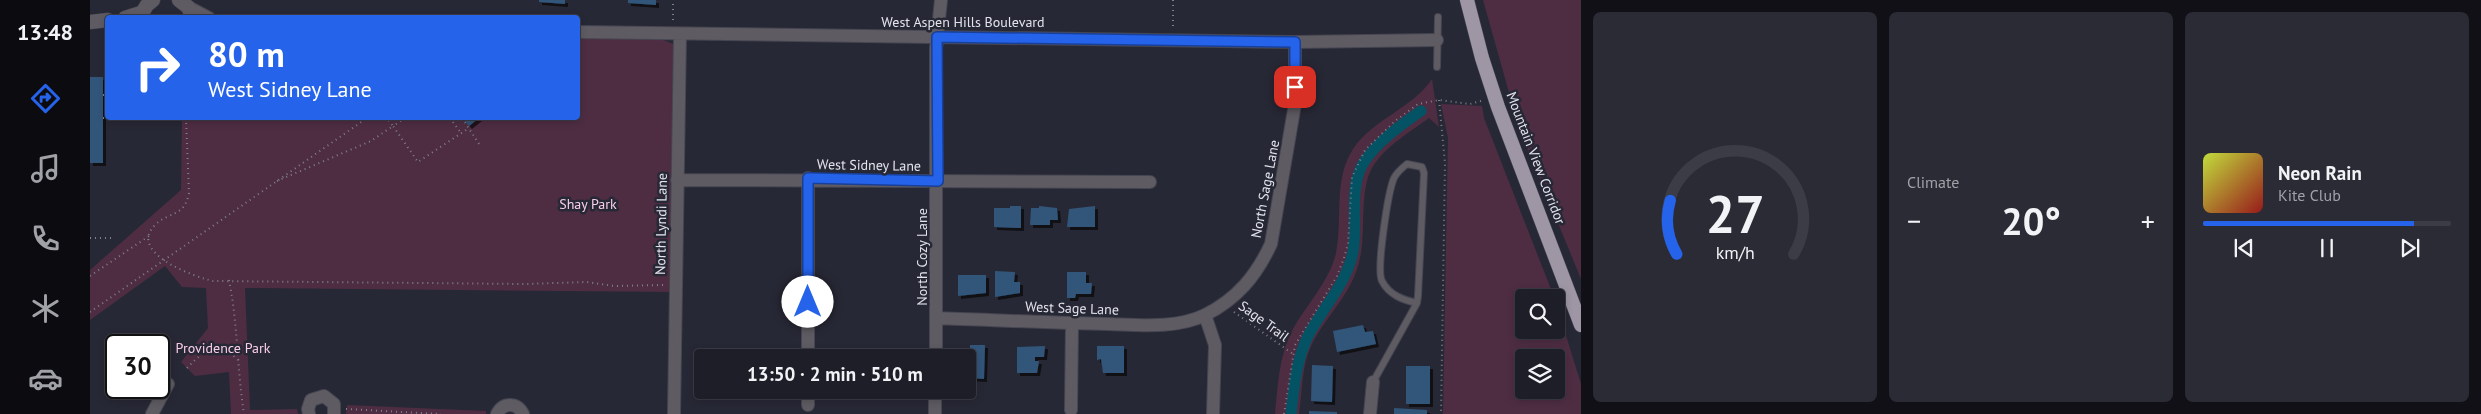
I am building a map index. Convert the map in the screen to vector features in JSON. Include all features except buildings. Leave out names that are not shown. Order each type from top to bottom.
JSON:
[{"type":"highway","name":"Mountain View Corridor","points":[[1468,0],[1482,58],[1498,107],[1581,325]]},
{"type":"street","points":[[140,15],[154,0]]},
{"type":"street","name":"North Cozy Lane","points":[[936,349],[937,37],[941,0]]},
{"type":"street","points":[[185,5],[203,15]]},
{"type":"street","points":[[90,22],[105,20]]},
{"type":"street","points":[[90,28],[105,29]]},
{"type":"street","name":"West Aspen Hills Boulevard","points":[[580,32],[1295,42],[1437,40]]},
{"type":"street","name":"North Lyndi Lane","points":[[674,414],[680,34]]},
{"type":"street","name":"North Sage Lane","points":[[1205,315],[1246,287],[1264,260],[1271,244],[1295,104],[1295,42]]},
{"type":"street","points":[[808,178],[808,349]]},
{"type":"street","name":"West Sidney Lane","points":[[677,180],[808,178],[1150,182]]},
{"type":"street","points":[[1205,315],[1215,345],[1213,414]]},
{"type":"street","name":"West Sage Lane","points":[[937,318],[1072,324],[1170,323],[1188,321],[1205,315]]},
{"type":"street","points":[[1071,410],[1072,324]]},
{"type":"street","points":[[1370,414],[1373,382]]},
{"type":"street","points":[[309,414],[308,409],[311,400],[324,396],[334,404],[334,414]]},
{"type":"street","points":[[152,414],[160,399]]},
{"type":"street","points":[[808,399],[808,405]]},
{"type":"street","points":[[935,399],[935,414]]},
{"type":"street","points":[[497,414],[500,409],[508,405],[517,407],[523,414]]},
{"type":"lane","points":[[1437,66],[1438,17]]},
{"type":"lane","points":[[1373,382],[1417,303],[1424,173],[1422,167],[1407,164],[1399,170],[1390,191],[1379,272],[1387,289],[1401,299],[1417,303]]},
{"type":"path","points":[[673,0],[673,20]]},
{"type":"path","points":[[1173,0],[1173,26]]},
{"type":"path","points":[[1439,100],[1445,163],[1441,414]]},
{"type":"path","points":[[1284,414],[1295,345],[1337,276],[1344,258],[1348,244],[1349,196],[1352,177],[1365,150],[1395,121],[1418,104],[1439,100],[1470,104],[1481,101]]},
{"type":"path","points":[[90,276],[149,236],[155,225],[177,214],[187,204],[189,193],[186,120]]},
{"type":"path","points":[[90,312],[163,259],[364,120]]},
{"type":"path","points":[[388,120],[418,162],[469,128]]},
{"type":"path","points":[[273,183],[371,141],[402,120]]},
{"type":"path","points":[[451,120],[461,134]]},
{"type":"path","points":[[463,120],[481,147]]},
{"type":"path","points":[[149,236],[150,248],[163,259],[199,278],[213,281],[525,284],[587,282],[614,286],[664,285]]},
{"type":"path","points":[[90,238],[115,238]]},
{"type":"path","points":[[230,280],[236,308],[238,360],[244,414]]},
{"type":"path","name":"Sage Trail","points":[[1223,303],[1293,354]]},
{"type":"path","points":[[187,368],[199,355],[208,350],[219,349],[231,353],[238,360]]},
{"type":"path","points":[[346,409],[440,414]]},
{"type":"green space","points":[[1483,0],[1581,0],[1581,279],[1519,128]]},
{"type":"green space","name":"Shay Park","points":[[580,37],[659,38],[680,47],[674,292],[245,288],[250,410],[297,409],[298,414],[231,414],[229,372],[195,376],[181,362],[208,328],[206,288],[182,287],[165,266],[90,320],[90,270],[181,190],[182,120],[580,120]]},
{"type":"green space","points":[[1432,79],[1439,127],[1429,118],[1390,146],[1372,168],[1365,188],[1362,248],[1357,270],[1347,291],[1320,330],[1310,349],[1303,376],[1299,414],[1275,414],[1280,370],[1288,339],[1333,264],[1338,240],[1341,186],[1347,161],[1353,149],[1371,129],[1414,98]]},
{"type":"green space","points":[[1441,104],[1482,106],[1484,118],[1551,289],[1515,289],[1515,339],[1565,339],[1565,332],[1581,384],[1581,414],[1443,414],[1448,138]]},
{"type":"green space","points":[[347,405],[486,411],[486,414],[346,414]]},
{"type":"waterway","points":[[1291,414],[1296,374],[1304,345],[1314,325],[1340,285],[1350,264],[1354,241],[1356,183],[1359,172],[1364,162],[1383,140],[1421,111]]},
{"type":"route","points":[[808,302],[808,178],[938,181],[937,37],[1050,37],[1295,42],[1295,87]]},
{"type":"park label","name":"Providence Park","points":[[223,348]]}]
